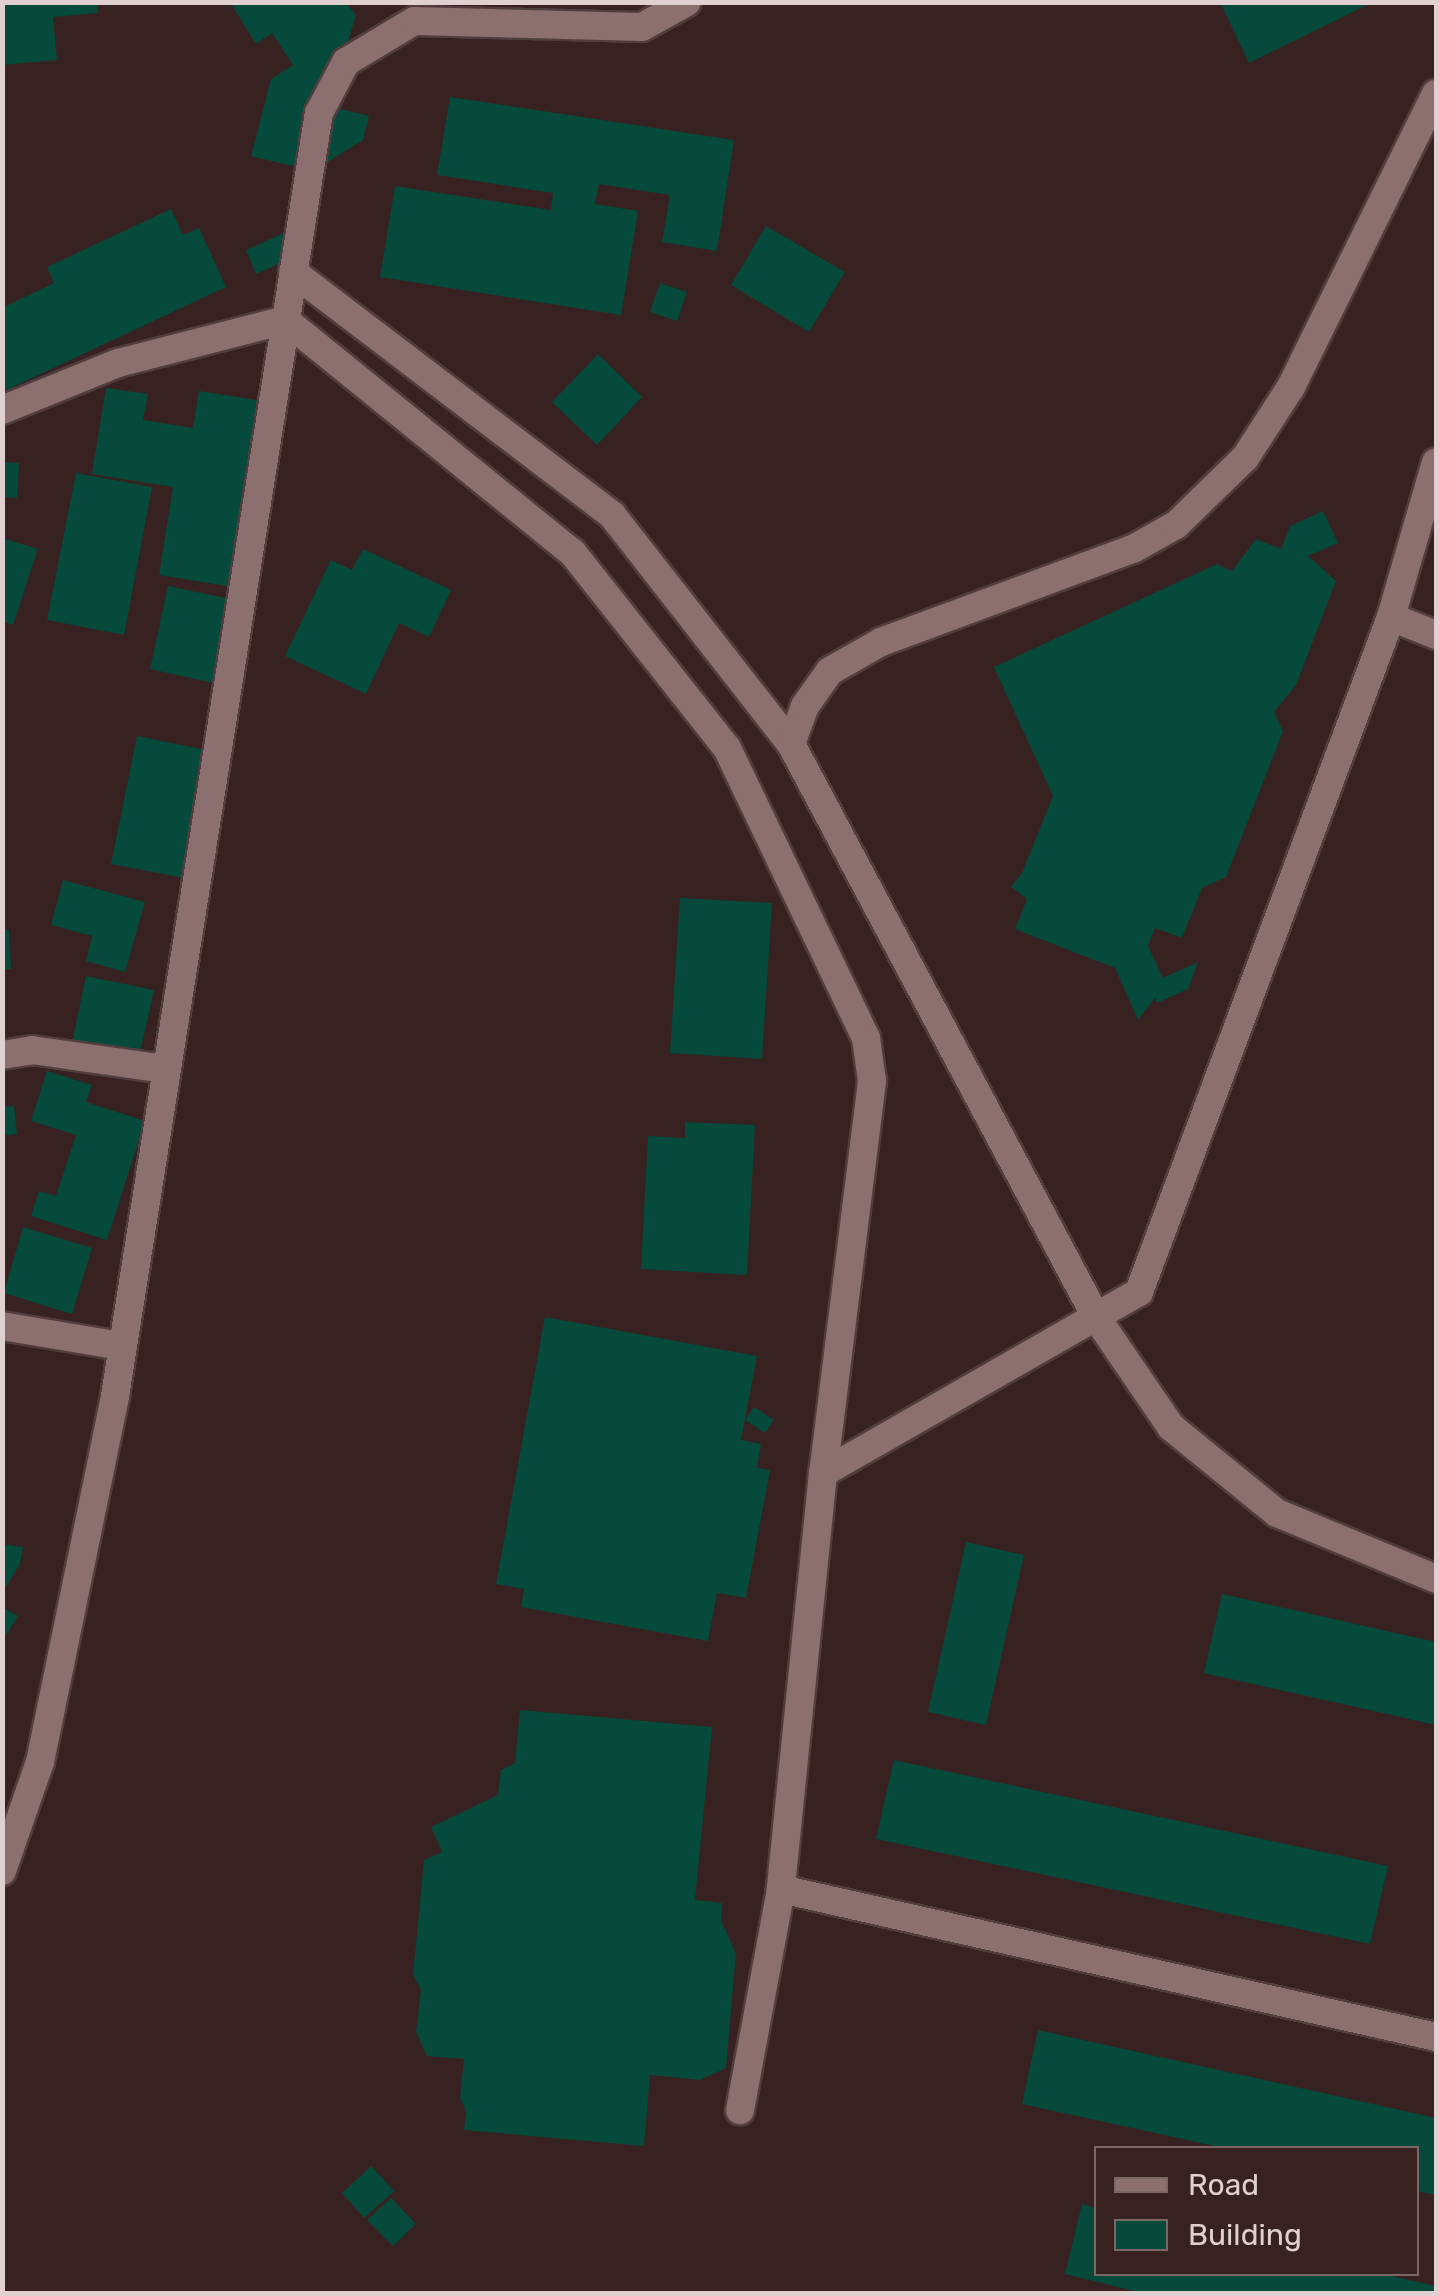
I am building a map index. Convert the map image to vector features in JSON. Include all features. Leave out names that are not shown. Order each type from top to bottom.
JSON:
[{"type":"street","points":[[2,1870],[40,1762],[122,1346],[319,112],[346,62],[414,22],[642,28],[686,2]]},
{"type":"street","points":[[791,744],[805,706],[830,672],[881,642],[1134,549],[1176,525],[1245,458],[1291,387],[1436,94]]},
{"type":"street","points":[[293,272],[612,515],[791,744],[1096,1317],[1171,1427],[1276,1512],[1436,1579]]},
{"type":"street","points":[[2,410],[118,363],[285,320]]},
{"type":"street","points":[[285,320],[572,552],[728,748],[866,1038],[872,1081],[823,1474],[781,1889],[740,2110]]},
{"type":"street","points":[[823,1474],[1140,1292],[1391,618],[1436,462]]},
{"type":"street","points":[[1391,618],[1436,635]]},
{"type":"street","points":[[2,1056],[32,1050],[166,1069]]},
{"type":"street","points":[[2,1326],[122,1346]]},
{"type":"street","points":[[781,1889],[1436,2037]]},
{"type":"building","points":[[2,2],[97,2],[98,13],[53,17],[57,60],[2,65]]},
{"type":"building","points":[[230,2],[345,2],[356,15],[329,106],[369,116],[363,140],[313,171],[251,156],[271,79],[293,65],[272,33],[256,44]]},
{"type":"building","points":[[1220,2],[1373,2],[1249,63]]},
{"type":"building","points":[[450,97],[734,140],[717,251],[662,242],[670,195],[599,184],[595,204],[638,211],[621,315],[380,277],[395,186],[551,210],[553,193],[437,175]]},
{"type":"building","points":[[171,209],[183,235],[199,228],[226,287],[2,392],[2,308],[54,283],[47,267]]},
{"type":"building","points":[[299,226],[310,250],[256,274],[246,250]]},
{"type":"building","points":[[766,226],[845,272],[809,332],[731,285]]},
{"type":"building","points":[[660,283],[687,292],[677,321],[650,312]]},
{"type":"building","points":[[598,354],[642,397],[597,445],[552,402]]},
{"type":"building","points":[[106,388],[148,394],[143,420],[193,428],[199,391],[263,401],[233,587],[159,575],[173,487],[92,474]]},
{"type":"building","points":[[2,462],[19,463],[17,498],[2,497]]},
{"type":"building","points":[[76,473],[152,487],[124,635],[47,620]]},
{"type":"building","points":[[1323,511],[1338,543],[1308,556],[1336,581],[1296,685],[1274,712],[1283,731],[1226,877],[1202,888],[1182,938],[1155,928],[1148,946],[1163,978],[1198,962],[1188,989],[1157,1003],[1155,998],[1138,1020],[1115,968],[1015,929],[1027,899],[1011,887],[1022,873],[1053,796],[994,667],[1217,564],[1232,571],[1256,539],[1281,549],[1290,526]]},
{"type":"building","points":[[2,538],[38,549],[13,625],[2,621]]},
{"type":"building","points":[[363,549],[451,590],[429,637],[399,623],[366,694],[285,656],[331,560],[352,570]]},
{"type":"building","points":[[168,586],[249,603],[231,687],[150,669]]},
{"type":"building","points":[[137,736],[225,754],[199,881],[111,864]]},
{"type":"building","points":[[63,880],[145,902],[125,972],[86,961],[92,936],[51,925]]},
{"type":"building","points":[[680,898],[772,903],[762,1059],[670,1053]]},
{"type":"building","points":[[2,930],[9,930],[11,969],[2,970]]},
{"type":"building","points":[[86,976],[154,990],[139,1057],[72,1043]]},
{"type":"building","points":[[47,1071],[92,1085],[86,1102],[145,1121],[107,1240],[31,1216],[39,1191],[56,1196],[76,1135],[31,1121]]},
{"type":"building","points":[[14,1106],[17,1134],[2,1136],[2,1107]]},
{"type":"building","points":[[685,1122],[755,1125],[747,1275],[641,1269],[648,1136],[685,1138]]},
{"type":"building","points":[[23,1227],[92,1248],[72,1314],[4,1293]]},
{"type":"building","points":[[545,1317],[757,1356],[741,1440],[761,1444],[757,1468],[770,1470],[746,1598],[717,1593],[708,1641],[521,1607],[524,1589],[496,1584]]},
{"type":"building","points":[[754,1407],[774,1420],[765,1433],[745,1420]]},
{"type":"building","points":[[966,1542],[1024,1555],[986,1725],[928,1712]]},
{"type":"building","points":[[2,1544],[23,1547],[20,1564],[2,1593]]},
{"type":"building","points":[[1222,1594],[1436,1642],[1436,1725],[1204,1673]]},
{"type":"building","points":[[2,1607],[18,1616],[2,1642]]},
{"type":"building","points":[[520,1710],[712,1727],[695,1900],[722,1903],[721,1920],[736,1954],[726,2068],[700,2080],[650,2075],[644,2146],[464,2130],[466,2111],[460,2098],[464,2059],[427,2056],[416,2032],[421,1990],[413,1975],[424,1860],[442,1852],[431,1827],[498,1795],[501,1770],[515,1763]]},
{"type":"building","points":[[894,1760],[1388,1866],[1370,1944],[876,1839]]},
{"type":"building","points":[[1038,2030],[1436,2118],[1436,2195],[1419,2192],[1419,2146],[1215,2146],[1022,2104]]},
{"type":"building","points":[[371,2166],[394,2191],[364,2218],[342,2193]]},
{"type":"building","points":[[391,2198],[416,2224],[393,2246],[367,2220]]},
{"type":"building","points":[[1082,2204],[1094,2207],[1094,2276],[1391,2276],[1436,2286],[1436,2294],[1147,2294],[1065,2274]]}]
